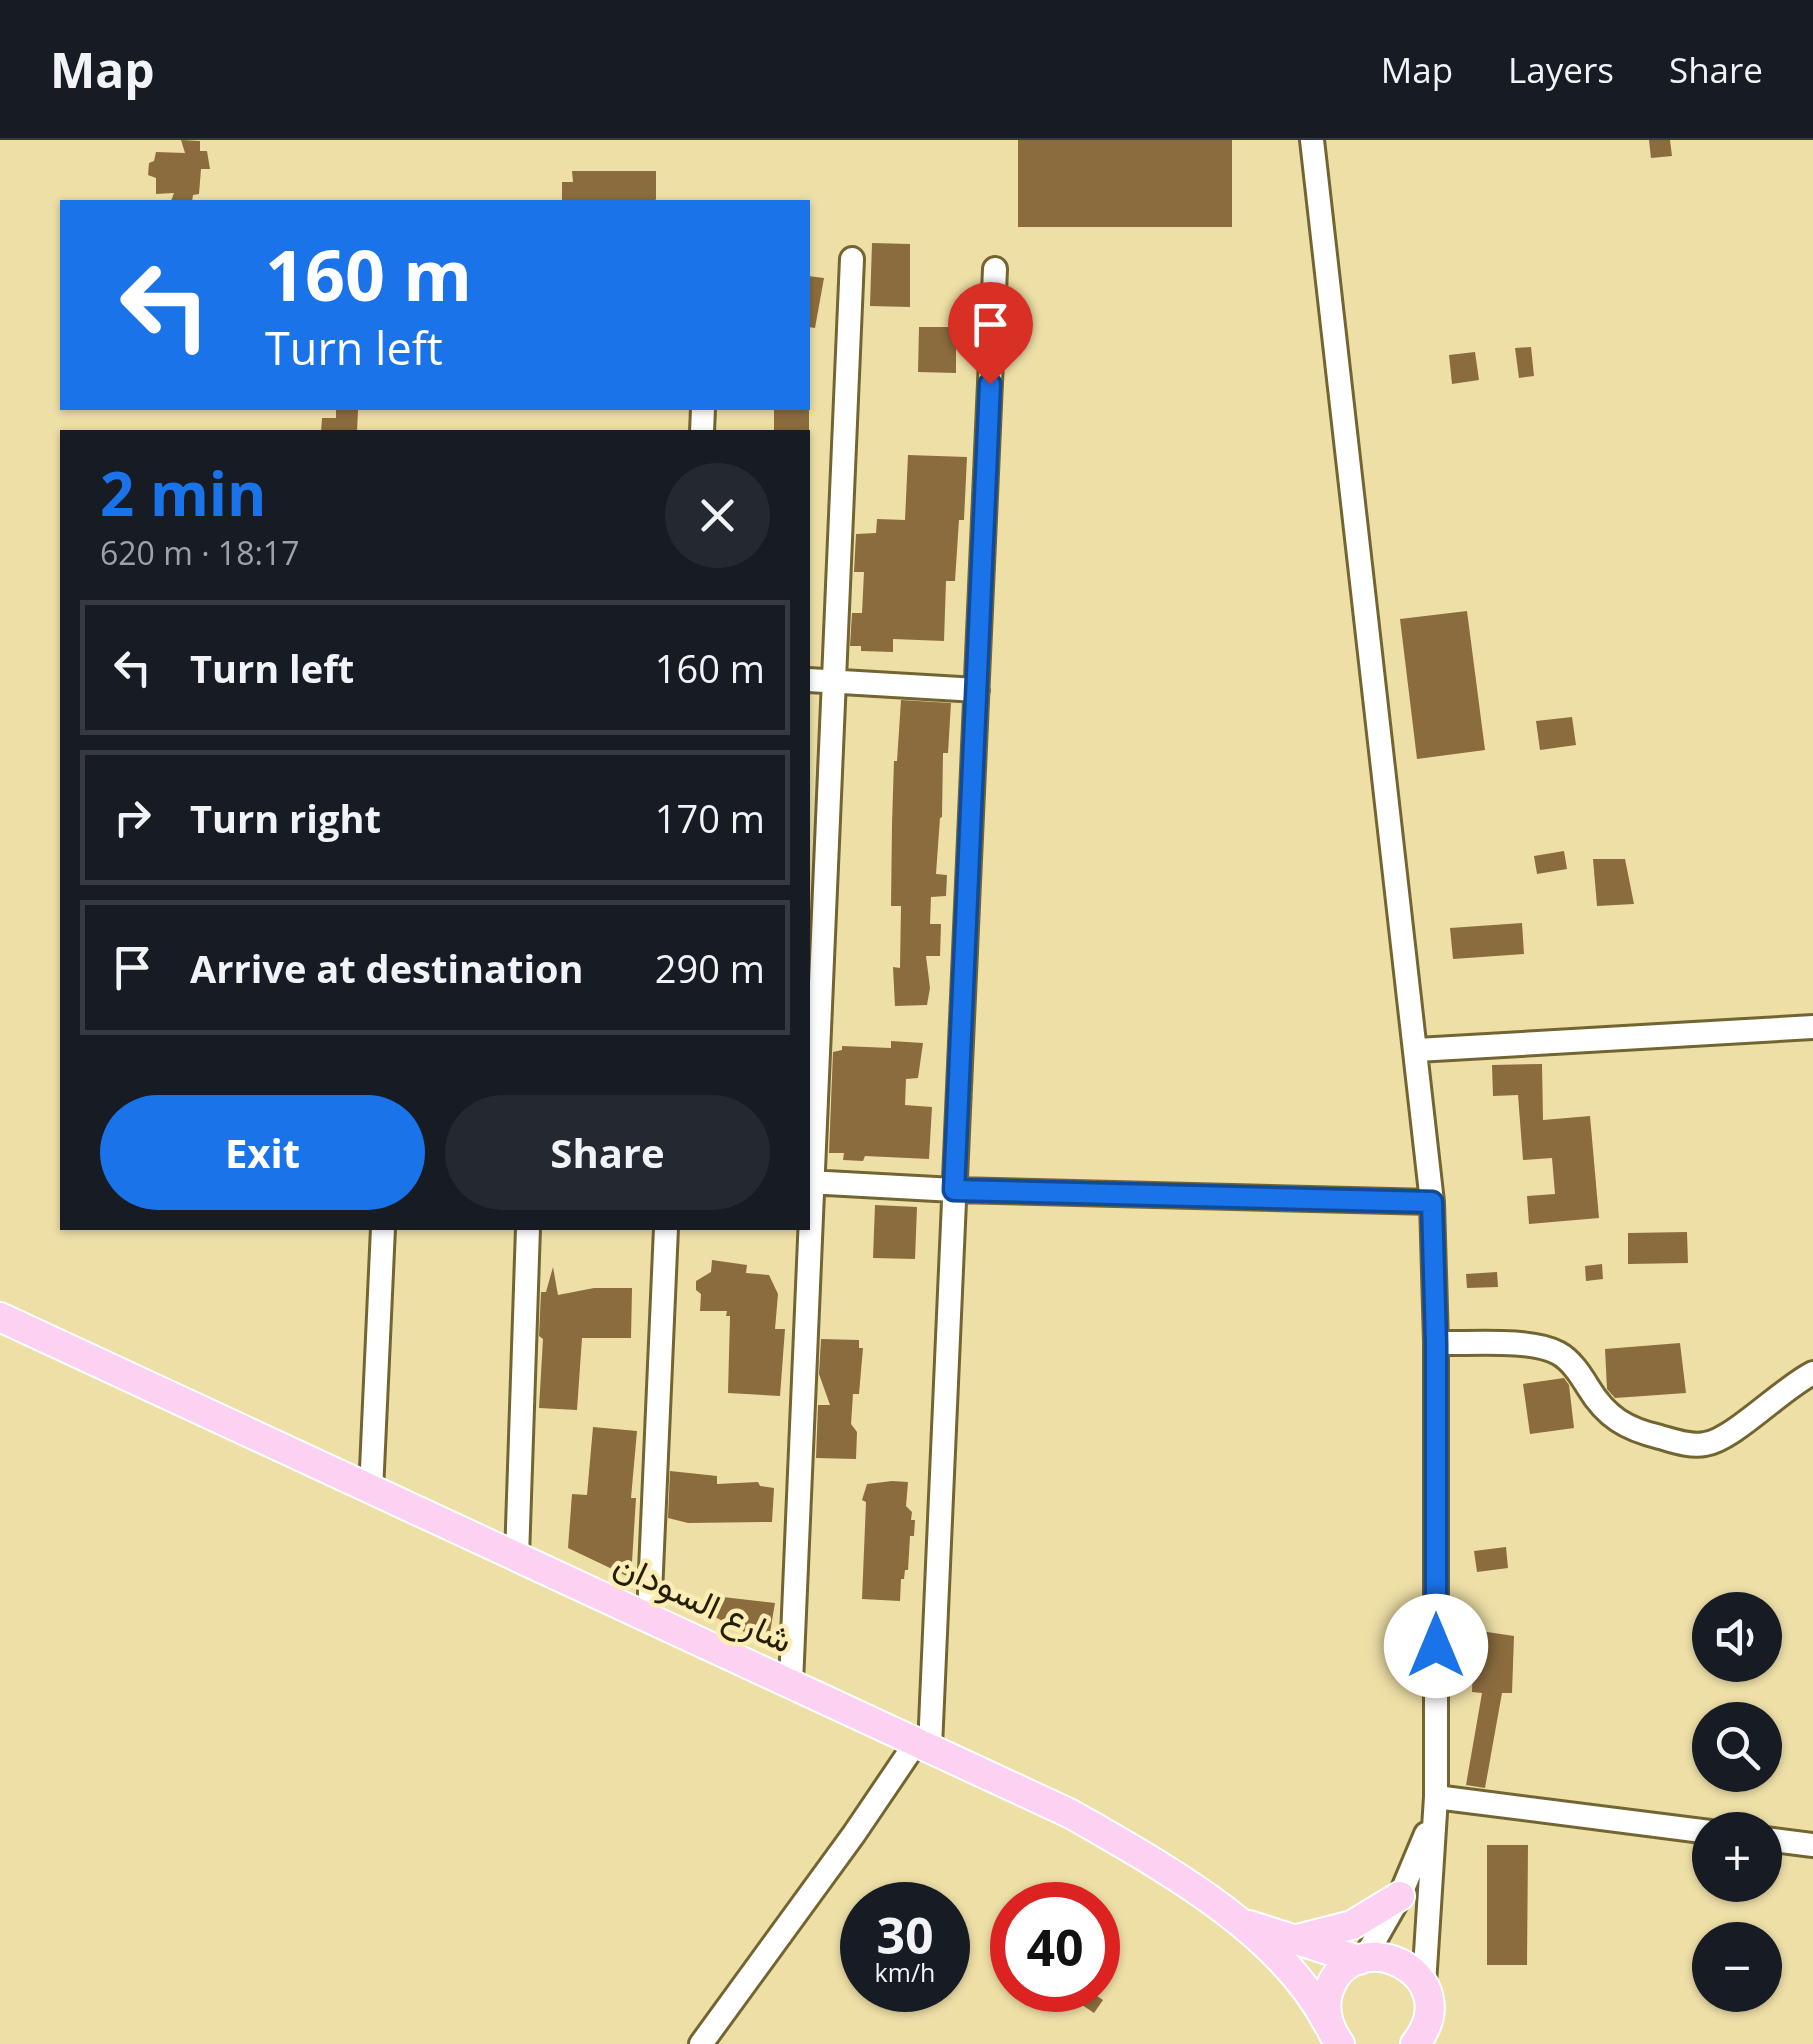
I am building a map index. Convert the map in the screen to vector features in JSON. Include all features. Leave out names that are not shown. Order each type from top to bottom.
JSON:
[{"type":"main road","name":"شارع السودان","points":[[0,1317],[1071,1814],[1135,1851],[1238,1921],[1298,1976],[1334,2034]]},
{"type":"main road","points":[[1294,1939],[1352,1925],[1400,1896]]},
{"type":"main road","points":[[1238,1921],[1361,1959],[1388,1958],[1409,1967],[1424,1984],[1430,2008],[1421,2040]]},
{"type":"main road","points":[[1334,2034],[1327,1998],[1331,1986],[1338,1975],[1361,1959]]},
{"type":"street","points":[[1312,140],[1432,1202],[1436,1343],[1436,1798],[1424,1984]]},
{"type":"street","points":[[852,258],[810,1183],[1432,1202]]},
{"type":"street","points":[[701,2044],[924,1744],[954,1190],[995,269]]},
{"type":"street","points":[[810,680],[976,690]]},
{"type":"street","points":[[1417,1050],[1813,1027]]},
{"type":"street","points":[[371,1490],[383,1230]]},
{"type":"street","points":[[517,1557],[528,1230]]},
{"type":"street","points":[[649,1616],[666,1230]]},
{"type":"street","points":[[791,1683],[808,1230]]},
{"type":"street","points":[[1436,1343],[1539,1346],[1559,1353],[1576,1369],[1603,1410],[1619,1424],[1685,1443],[1704,1444],[1719,1439],[1784,1389],[1813,1373]]},
{"type":"street","points":[[1436,1798],[1692,1830]]},
{"type":"street","points":[[1361,1959],[1400,1896],[1436,1798]]},
{"type":"street","points":[[1782,1841],[1813,1845]]},
{"type":"building","points":[[181,140],[200,141],[200,151],[207,151],[210,169],[201,169],[199,194],[193,195],[192,200],[171,200],[174,193],[156,194],[156,178],[148,175],[156,152],[185,153]]},
{"type":"building","points":[[1018,140],[1232,140],[1232,227],[1018,227]]},
{"type":"building","points":[[1649,140],[1670,140],[1672,156],[1651,158]]},
{"type":"building","points":[[572,171],[656,171],[656,199],[562,200],[562,182],[573,182]]},
{"type":"building","points":[[872,243],[910,244],[910,307],[870,306]]},
{"type":"building","points":[[810,276],[824,278],[815,328],[810,327]]},
{"type":"building","points":[[919,327],[956,327],[956,373],[918,372]]},
{"type":"building","points":[[1531,347],[1534,376],[1519,378],[1515,348]]},
{"type":"building","points":[[1475,352],[1479,380],[1452,384],[1449,355]]},
{"type":"building","points":[[336,410],[358,410],[357,430],[321,430],[322,418],[336,418]]},
{"type":"building","points":[[774,410],[809,410],[809,430],[774,430]]},
{"type":"building","points":[[908,455],[967,457],[964,520],[959,520],[955,581],[946,581],[944,641],[893,639],[893,652],[861,651],[861,646],[850,646],[852,613],[862,613],[864,572],[854,572],[856,534],[876,533],[877,519],[905,520]]},
{"type":"building","points":[[1467,611],[1485,750],[1417,759],[1400,619]]},
{"type":"building","points":[[901,700],[951,703],[948,753],[943,753],[936,874],[947,875],[946,896],[931,897],[930,924],[941,924],[940,956],[926,956],[930,988],[927,1005],[895,1006],[893,967],[900,968],[901,906],[891,906],[892,824]]},
{"type":"building","points":[[1572,717],[1576,745],[1540,750],[1536,721]]},
{"type":"building","points":[[1564,851],[1567,869],[1537,874],[1534,856]]},
{"type":"building","points":[[1593,859],[1625,859],[1634,904],[1597,906]]},
{"type":"building","points":[[1522,923],[1524,954],[1453,959],[1450,928]]},
{"type":"building","points":[[891,1041],[923,1043],[918,1078],[906,1079],[905,1105],[932,1107],[929,1159],[865,1156],[863,1161],[843,1160],[844,1153],[829,1153],[833,1052],[842,1050],[842,1046],[891,1048]]},
{"type":"building","points":[[1542,1064],[1543,1120],[1590,1116],[1599,1218],[1529,1224],[1527,1196],[1555,1194],[1552,1158],[1523,1160],[1518,1095],[1493,1096],[1492,1065]]},
{"type":"building","points":[[875,1205],[917,1207],[915,1259],[873,1258]]},
{"type":"building","points":[[1687,1232],[1688,1263],[1628,1264],[1628,1233]]},
{"type":"building","points":[[712,1260],[747,1265],[746,1273],[769,1275],[778,1294],[775,1329],[785,1329],[780,1396],[728,1393],[730,1316],[726,1316],[727,1311],[700,1311],[701,1294],[696,1290],[696,1281],[711,1272]]},
{"type":"building","points":[[1602,1264],[1603,1279],[1586,1281],[1585,1266]]},
{"type":"building","points":[[553,1267],[558,1295],[594,1288],[632,1288],[631,1338],[582,1338],[577,1410],[539,1408],[541,1292],[546,1292]]},
{"type":"building","points":[[1497,1272],[1498,1287],[1467,1288],[1466,1274]]},
{"type":"building","points":[[821,1339],[859,1340],[859,1348],[863,1348],[859,1394],[853,1394],[851,1424],[857,1432],[856,1459],[816,1458],[818,1405],[830,1405],[819,1374]]},
{"type":"building","points":[[1680,1343],[1686,1393],[1615,1398],[1607,1389],[1605,1349]]},
{"type":"building","points":[[1564,1378],[1569,1385],[1574,1428],[1530,1434],[1523,1384]]},
{"type":"building","points":[[593,1427],[637,1431],[631,1498],[636,1498],[631,1578],[568,1548],[572,1494],[587,1495]]},
{"type":"building","points":[[670,1471],[717,1476],[717,1484],[758,1482],[760,1486],[774,1488],[772,1522],[688,1523],[668,1518]]},
{"type":"building","points":[[908,1482],[906,1506],[912,1512],[911,1520],[915,1520],[908,1570],[901,1579],[900,1601],[862,1599],[866,1502],[862,1500],[867,1484]]},
{"type":"building","points":[[1506,1547],[1508,1568],[1477,1572],[1474,1551]]},
{"type":"building","points":[[714,1596],[775,1603],[768,1644],[713,1616]]},
{"type":"building","points":[[1474,1630],[1514,1636],[1512,1693],[1502,1693],[1485,1788],[1466,1785],[1482,1693],[1472,1692]]},
{"type":"building","points":[[1487,1845],[1528,1845],[1527,1965],[1487,1965]]},
{"type":"route","points":[[990,384],[954,1190],[1432,1202],[1436,1646]]}]
